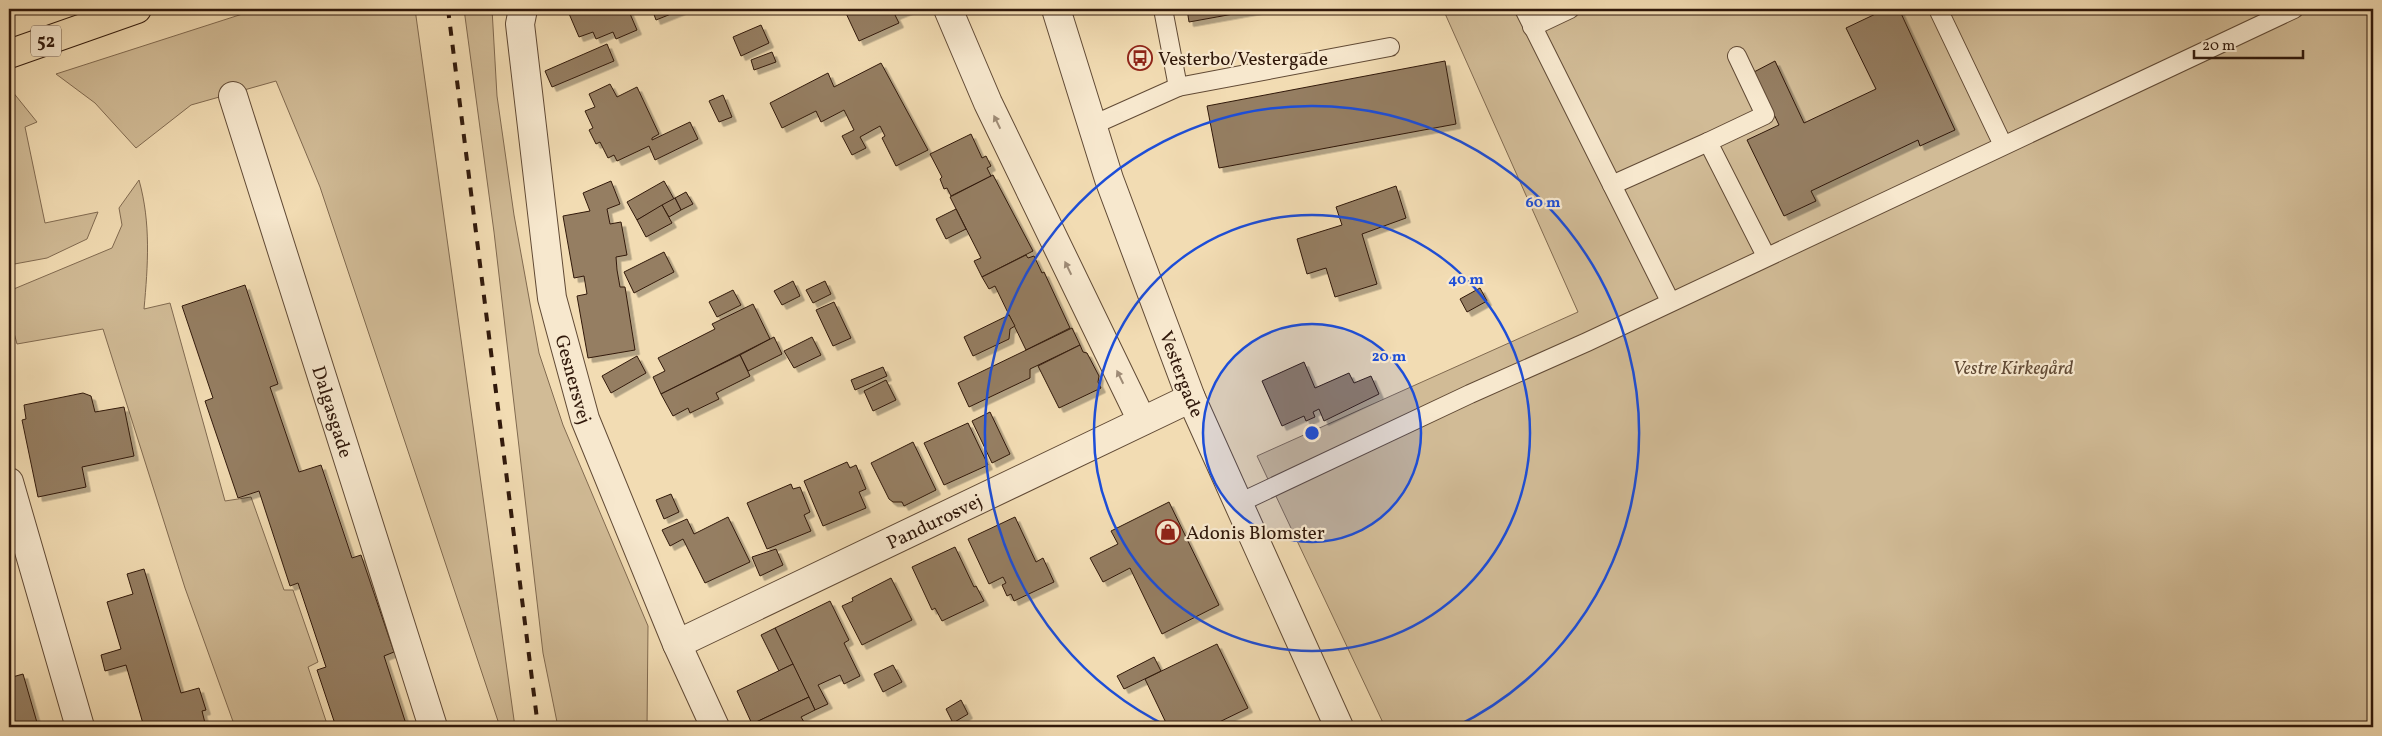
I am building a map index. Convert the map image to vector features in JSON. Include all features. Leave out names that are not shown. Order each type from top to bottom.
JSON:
[{"type":"main road","name":"52","points":[[9,54],[137,9]]},
{"type":"street","name":"Gesnersvej","points":[[523,9],[520,24],[552,298],[585,419],[677,644],[716,727]]},
{"type":"street","points":[[948,9],[988,103],[1142,421]]},
{"type":"street","name":"Vestergade","points":[[1056,9],[1109,179],[1191,398],[1237,504],[1339,727]]},
{"type":"street","name":"Dalgasgade","points":[[233,96],[433,727]]},
{"type":"street","name":"Pandurosvej","points":[[677,644],[1191,398]]},
{"type":"street","points":[[9,482],[80,727]]},
{"type":"lane","points":[[1163,9],[1178,87]]},
{"type":"lane","points":[[1524,9],[1670,301]]},
{"type":"lane","points":[[1532,26],[1570,9]]},
{"type":"lane","points":[[1938,9],[2002,146]]},
{"type":"lane","points":[[1237,504],[1470,394],[1587,342],[1670,301],[2294,9]]},
{"type":"lane","points":[[1093,125],[1178,87],[1390,47]]},
{"type":"lane","points":[[1612,185],[1765,115],[1737,56]]},
{"type":"lane","points":[[1708,142],[1766,256]]},
{"type":"green space","points":[[258,9],[415,9],[515,727],[500,727],[320,187],[276,81],[191,105],[136,148],[95,103],[56,74]]},
{"type":"green space","points":[[464,9],[492,9],[497,96],[514,215],[539,353],[563,425],[648,626],[647,727],[558,727],[543,653],[494,232]]},
{"type":"green space","name":"Vestre Kirkegård","points":[[1443,9],[2373,9],[2373,727],[1385,727],[1257,456],[1578,312]]},
{"type":"green space","points":[[12,91],[37,122],[25,127],[45,223],[98,212],[87,239],[47,258],[9,265],[9,93]]},
{"type":"green space","points":[[139,180],[143,196],[148,244],[144,309],[170,303],[225,501],[251,497],[284,590],[293,590],[318,662],[308,667],[328,727],[235,727],[185,588],[103,329],[17,344],[9,314],[9,291],[112,248],[122,225],[119,208]]},
{"type":"building","points":[[567,9],[628,9],[637,30],[616,39],[613,32],[596,39],[593,32],[579,37]]},
{"type":"building","points":[[652,9],[681,9],[681,10],[656,20]]},
{"type":"building","points":[[844,9],[910,9],[895,15],[899,23],[859,41]]},
{"type":"building","points":[[1187,9],[1261,9],[1189,22]]},
{"type":"building","points":[[1886,9],[1899,9],[1955,130],[1920,146],[1918,140],[1811,191],[1816,201],[1784,216],[1747,140],[1779,125],[1754,72],[1775,61],[1804,123],[1876,89],[1846,28]]},
{"type":"building","points":[[761,25],[769,43],[741,56],[733,37]]},
{"type":"building","points":[[607,44],[614,61],[552,87],[545,71]]},
{"type":"building","points":[[772,52],[776,62],[754,70],[751,60]]},
{"type":"building","points":[[1445,61],[1456,124],[1219,168],[1207,106]]},
{"type":"building","points":[[881,63],[928,150],[896,166],[882,138],[885,136],[880,126],[860,137],[866,148],[852,155],[842,136],[854,130],[844,110],[821,122],[816,111],[782,128],[770,103],[828,73],[834,87]]},
{"type":"building","points":[[610,84],[617,97],[637,87],[659,134],[652,138],[652,140],[690,122],[698,139],[655,160],[649,146],[617,161],[614,155],[608,158],[600,142],[596,144],[589,130],[593,128],[585,111],[595,107],[589,94]]},
{"type":"building","points":[[723,95],[732,117],[719,122],[709,101]]},
{"type":"building","points":[[971,134],[982,158],[986,156],[991,166],[987,168],[991,176],[951,196],[947,188],[944,189],[940,179],[942,177],[930,154]]},
{"type":"building","points":[[993,175],[1033,251],[982,277],[974,261],[981,258],[950,197]]},
{"type":"building","points":[[611,181],[620,204],[607,209],[610,224],[621,222],[627,255],[616,257],[617,270],[620,287],[625,287],[635,350],[588,358],[577,296],[587,294],[584,276],[574,278],[563,216],[590,211],[583,193]]},
{"type":"building","points":[[664,181],[674,199],[637,220],[627,202]]},
{"type":"building","points":[[1396,186],[1406,218],[1362,234],[1377,284],[1335,297],[1326,268],[1307,274],[1297,239],[1342,225],[1336,207]]},
{"type":"building","points":[[686,192],[693,204],[681,210],[675,198]]},
{"type":"building","points":[[675,198],[681,210],[669,217],[662,205]]},
{"type":"building","points":[[662,205],[672,223],[646,237],[637,220]]},
{"type":"building","points":[[956,209],[966,229],[946,239],[936,219]]},
{"type":"building","points":[[664,252],[674,272],[634,293],[624,272]]},
{"type":"building","points":[[1026,255],[1028,258],[1034,256],[1042,273],[1044,272],[1070,328],[1026,350],[995,286],[989,289],[982,277]]},
{"type":"building","points":[[793,281],[800,296],[782,305],[774,291]]},
{"type":"building","points":[[825,281],[831,294],[813,303],[806,290]]},
{"type":"building","points":[[245,285],[278,384],[270,387],[299,472],[321,465],[352,558],[361,555],[394,652],[384,656],[407,727],[336,727],[317,670],[326,667],[298,583],[290,586],[259,491],[238,498],[205,401],[213,398],[182,306]]},
{"type":"building","points":[[1480,288],[1487,301],[1467,312],[1460,299]]},
{"type":"building","points":[[733,290],[741,305],[717,317],[709,302]]},
{"type":"building","points":[[834,302],[851,338],[833,346],[816,310]]},
{"type":"building","points":[[753,304],[770,339],[661,394],[653,377],[665,371],[658,358],[715,329],[712,324]]},
{"type":"building","points":[[1009,315],[1015,326],[1010,329],[1009,339],[973,356],[964,337]]},
{"type":"building","points":[[1072,328],[1080,345],[1030,369],[1030,378],[969,407],[958,383]]},
{"type":"building","points":[[774,337],[782,354],[748,371],[740,355]]},
{"type":"building","points":[[812,337],[821,355],[794,368],[784,351]]},
{"type":"building","points":[[1080,345],[1083,352],[1087,353],[1099,376],[1098,382],[1101,388],[1059,408],[1038,366]]},
{"type":"building","points":[[740,355],[750,376],[716,393],[719,399],[690,413],[688,408],[673,416],[661,394]]},
{"type":"building","points":[[637,356],[646,373],[611,393],[602,376]]},
{"type":"building","points":[[1304,362],[1315,388],[1349,373],[1354,383],[1371,376],[1379,394],[1324,421],[1319,409],[1313,412],[1315,417],[1306,421],[1304,416],[1282,426],[1262,381]]},
{"type":"building","points":[[883,367],[887,376],[855,390],[851,380]]},
{"type":"building","points":[[886,380],[896,400],[873,411],[864,391]]},
{"type":"building","points":[[83,393],[91,396],[95,412],[124,407],[134,456],[82,467],[86,487],[38,497],[22,420],[26,419],[24,405]]},
{"type":"building","points":[[990,412],[1010,454],[992,463],[972,421]]},
{"type":"building","points":[[968,423],[988,465],[944,485],[924,443]]},
{"type":"building","points":[[913,442],[936,490],[904,506],[902,502],[893,502],[889,499],[871,463]]},
{"type":"building","points":[[847,462],[850,468],[856,465],[866,489],[859,492],[866,508],[823,526],[804,481]]},
{"type":"building","points":[[791,484],[793,489],[800,487],[810,512],[804,515],[811,531],[767,549],[747,503]]},
{"type":"building","points":[[671,494],[679,512],[664,519],[656,500]]},
{"type":"building","points":[[1169,502],[1219,605],[1162,634],[1130,568],[1103,582],[1090,558],[1118,544],[1111,531]]},
{"type":"building","points":[[728,517],[750,562],[705,583],[683,539],[670,546],[662,530],[687,519],[694,534]]},
{"type":"building","points":[[1015,517],[1036,562],[1043,558],[1054,582],[1014,601],[1011,594],[1007,596],[1002,585],[1006,583],[1003,577],[989,584],[968,539]]},
{"type":"building","points":[[955,547],[974,587],[976,586],[984,601],[942,621],[935,608],[932,610],[912,567]]},
{"type":"building","points":[[776,549],[783,565],[760,576],[752,557]]},
{"type":"building","points":[[144,569],[181,693],[199,688],[206,710],[202,711],[206,727],[144,727],[126,665],[105,671],[101,655],[121,649],[107,602],[133,594],[127,574]]},
{"type":"building","points":[[891,578],[912,620],[862,645],[842,606],[853,601],[852,598]]},
{"type":"building","points":[[830,601],[849,640],[844,643],[860,676],[844,684],[840,675],[818,685],[828,704],[815,710],[775,628]]},
{"type":"building","points":[[775,628],[793,664],[779,671],[761,635]]},
{"type":"building","points":[[1217,644],[1248,708],[1209,727],[1168,727],[1145,679]]},
{"type":"building","points":[[1154,657],[1161,671],[1124,689],[1117,676]]},
{"type":"building","points":[[793,664],[809,697],[752,724],[737,691]]},
{"type":"building","points":[[893,665],[902,682],[883,692],[874,674]]},
{"type":"building","points":[[23,674],[38,726],[9,727],[9,678]]},
{"type":"building","points":[[809,697],[815,710],[801,717],[807,727],[754,727],[752,724]]},
{"type":"building","points":[[961,700],[968,714],[953,723],[946,709]]},
{"type":"railway","points":[[448,9],[538,727]]},
{"type":"place","name":"Vesterbo/Vestergade","points":[[1140,58]]},
{"type":"place","name":"Adonis Blomster","points":[[1168,532]]}]
